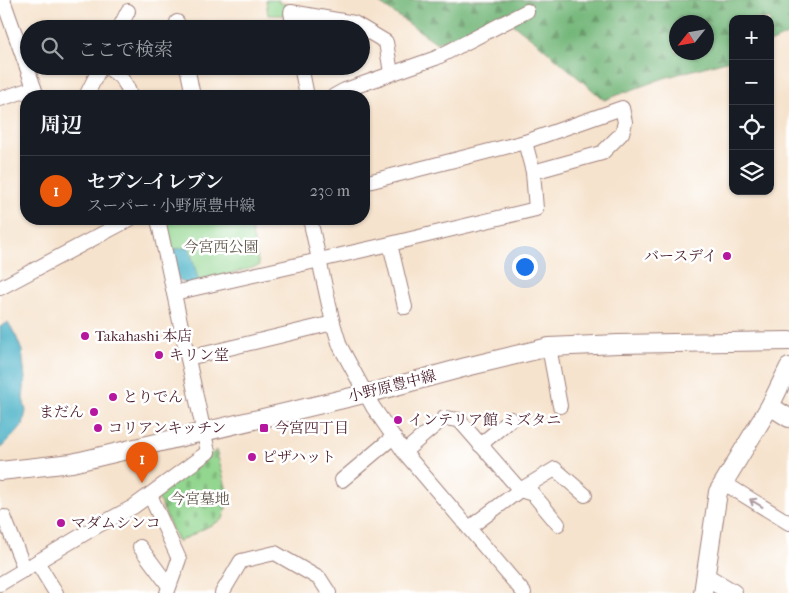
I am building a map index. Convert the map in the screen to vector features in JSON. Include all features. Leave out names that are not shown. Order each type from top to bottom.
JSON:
[{"type":"street","points":[[3,0],[20,49]]},
{"type":"street","points":[[124,20],[128,11]]},
{"type":"street","points":[[344,90],[436,58],[527,11]]},
{"type":"street","points":[[292,20],[291,12],[337,20]]},
{"type":"street","points":[[370,32],[386,42],[391,74]]},
{"type":"street","points":[[29,75],[34,90]]},
{"type":"street","points":[[89,90],[96,75]]},
{"type":"street","points":[[120,75],[128,90]]},
{"type":"street","points":[[189,75],[192,90]]},
{"type":"street","points":[[303,75],[306,90]]},
{"type":"street","points":[[0,100],[20,95]]},
{"type":"street","points":[[370,181],[525,142],[622,108],[625,122],[622,132],[602,153],[533,172]]},
{"type":"street","points":[[174,293],[536,209],[533,172],[525,142]]},
{"type":"street","points":[[0,288],[119,225]]},
{"type":"street","points":[[0,584],[98,525],[133,508],[208,452],[159,225]]},
{"type":"street","points":[[311,225],[340,346],[365,393],[392,438],[524,593]]},
{"type":"street","points":[[390,244],[405,307]]},
{"type":"street","points":[[188,358],[334,324]]},
{"type":"street","name":"小野原豊中線","points":[[0,471],[72,463],[381,390],[466,366],[549,347],[789,341]]},
{"type":"street","points":[[549,347],[560,406]]},
{"type":"street","points":[[733,593],[705,585],[718,492],[770,406],[789,367]]},
{"type":"street","points":[[770,406],[789,418]]},
{"type":"street","points":[[404,452],[444,418],[459,420],[520,490],[533,494],[558,524]]},
{"type":"street","points":[[480,444],[511,418]]},
{"type":"street","points":[[342,480],[392,438]]},
{"type":"street","points":[[469,528],[520,490],[555,469],[584,495]]},
{"type":"street","points":[[724,483],[789,523]]},
{"type":"street","points":[[150,495],[180,559],[168,590]]},
{"type":"street","points":[[4,517],[25,570]]},
{"type":"street","points":[[140,547],[168,590]]},
{"type":"street","points":[[222,593],[241,561],[276,553],[320,579],[328,593]]},
{"type":"street","points":[[38,562],[56,593]]},
{"type":"green space","points":[[266,0],[279,0],[279,3],[286,4],[288,15],[268,15]]},
{"type":"green space","points":[[375,0],[789,0],[789,34],[774,41],[774,15],[729,15],[729,60],[664,78],[604,100],[538,43],[501,15],[437,43]]},
{"type":"green space","name":"今宮西公園","points":[[165,225],[250,225],[259,266],[199,282],[170,250]]},
{"type":"green space","name":"今宮墓地","points":[[216,450],[229,498],[223,519],[178,542],[157,495],[201,464]]},
{"type":"water","points":[[189,247],[199,282],[187,285],[177,278],[170,250]]},
{"type":"water","points":[[8,322],[22,351],[25,378],[23,398],[26,411],[23,425],[0,449],[0,327]]},
{"type":"place","name":"バースデイ","points":[[727,256]]},
{"type":"place","name":"Takahashi 本店","points":[[85,336]]},
{"type":"place","name":"キリン堂","points":[[159,355]]},
{"type":"place","name":"とりでん","points":[[113,397]]},
{"type":"place","name":"まだん","points":[[94,412]]},
{"type":"place","name":"インテリア館 ミズタニ","points":[[398,420]]},
{"type":"place","name":"コリアンキッチン","points":[[98,428]]},
{"type":"place","name":"今宮四丁目","points":[[264,428]]},
{"type":"place","name":"ピザハット","points":[[252,457]]},
{"type":"place","name":"セブン-イレブン","points":[[142,483]]},
{"type":"place","name":"マダムシンコ","points":[[61,523]]}]
